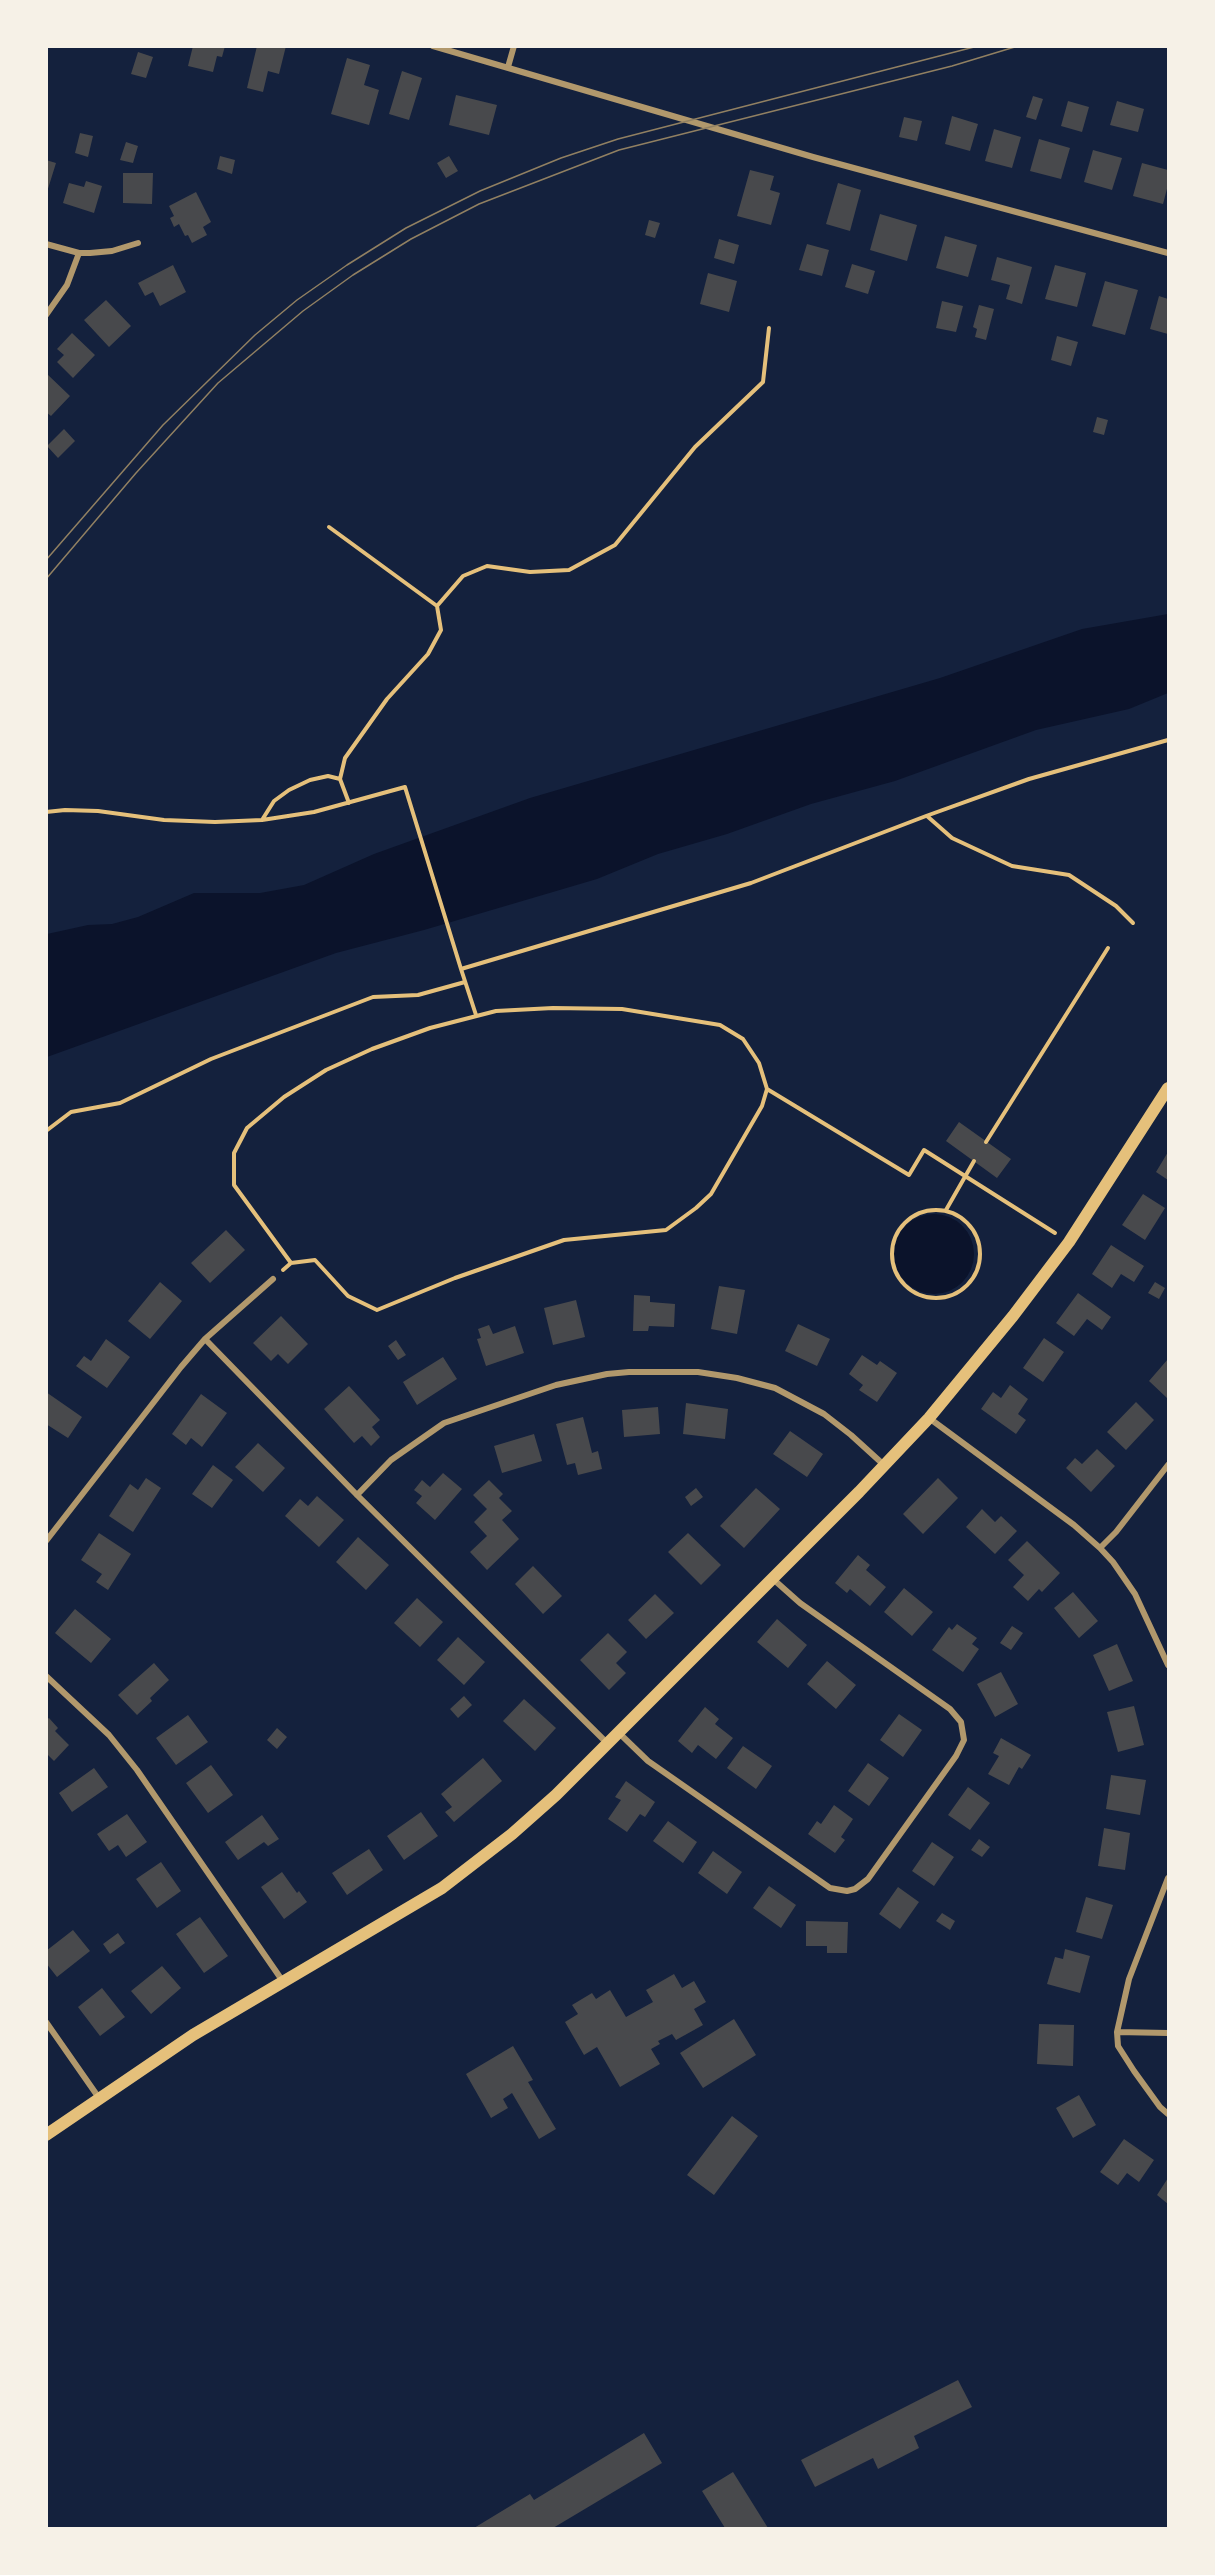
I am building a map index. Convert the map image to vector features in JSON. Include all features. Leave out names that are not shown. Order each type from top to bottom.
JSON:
[{"type":"main road","points":[[46,2135],[193,2035],[419,1902],[465,1871],[534,1815],[608,1744],[884,1466],[928,1418],[1013,1316],[1069,1242],[1168,1088]]},
{"type":"street","points":[[433,46],[813,157],[1168,254]]},
{"type":"street","points":[[508,67],[514,46]]},
{"type":"street","points":[[46,244],[79,253],[112,250],[138,243]]},
{"type":"street","points":[[46,315],[67,285],[79,253]]},
{"type":"street","points":[[46,1541],[146,1410],[205,1339],[273,1279]]},
{"type":"street","points":[[205,1339],[357,1495],[608,1744]]},
{"type":"street","points":[[357,1495],[390,1460],[444,1423],[556,1385],[607,1374],[629,1372],[674,1371],[717,1374],[775,1388],[824,1414],[851,1435],[884,1466]]},
{"type":"street","points":[[928,1418],[1074,1525],[1100,1548],[1113,1562],[1135,1594],[1168,1665]]},
{"type":"street","points":[[1100,1548],[1124,1522],[1168,1465]]},
{"type":"street","points":[[619,1733],[648,1761],[830,1888],[847,1891],[855,1889],[868,1879],[956,1756],[964,1740],[961,1722],[950,1709],[800,1603],[772,1578]]},
{"type":"street","points":[[46,1676],[109,1735],[137,1770],[284,1983]]},
{"type":"street","points":[[1168,1878],[1129,1979],[1117,2032],[1118,2046],[1160,2107],[1168,2114]]},
{"type":"street","points":[[46,2022],[99,2098]]},
{"type":"street","points":[[1117,2032],[1168,2033]]},
{"type":"path","points":[[437,606],[463,576],[487,566],[530,572],[569,570],[615,545],[694,447],[763,382],[769,328]]},
{"type":"path","points":[[329,527],[437,606],[441,630],[428,654],[387,699],[345,758],[340,779],[349,803]]},
{"type":"path","points":[[461,969],[751,883],[1029,779],[1168,740]]},
{"type":"path","points":[[262,820],[274,801],[289,790],[310,780],[328,776],[340,779]]},
{"type":"path","points":[[46,812],[99,811],[164,820],[205,822],[262,820],[314,812],[405,787],[476,1014]]},
{"type":"path","points":[[926,816],[952,838],[1002,862],[1012,866],[1069,875],[1116,906],[1133,923]]},
{"type":"path","points":[[986,1142],[1108,948]]},
{"type":"path","points":[[46,1131],[71,1112],[120,1103],[211,1059],[373,997],[418,995],[465,982]]},
{"type":"path","points":[[553,1008],[622,1009],[720,1025],[742,1039],[759,1063],[767,1089],[762,1106],[711,1194],[666,1230],[564,1240],[455,1278],[377,1310],[348,1296],[315,1260],[291,1263],[234,1185],[234,1153],[247,1128],[284,1097],[326,1070],[372,1049],[476,1014],[553,1008]]},
{"type":"path","points":[[767,1089],[909,1175],[924,1150],[1069,1242]]},
{"type":"path","points":[[946,1210],[974,1161]]},
{"type":"path","points":[[931,1209],[946,1210],[959,1215],[974,1231],[981,1251],[979,1265],[973,1278],[963,1289],[951,1296],[937,1299],[922,1297],[909,1290],[898,1278],[892,1265],[891,1250],[895,1235],[904,1223],[916,1214],[931,1209]]},
{"type":"water","points":[[1168,614],[1168,693],[1129,709],[1036,730],[895,781],[811,804],[727,834],[658,854],[597,879],[424,930],[336,953],[47,1057],[47,934],[88,925],[112,924],[138,917],[194,893],[260,893],[304,885],[374,854],[530,798],[940,678],[1082,629]]},
{"type":"water","points":[[934,1214],[949,1217],[962,1226],[971,1239],[974,1254],[971,1269],[962,1282],[949,1291],[934,1294],[919,1291],[906,1282],[897,1269],[894,1254],[897,1239],[906,1226],[919,1217]]},
{"type":"building","points":[[193,46],[225,46],[222,57],[217,56],[213,72],[188,66]]},
{"type":"building","points":[[257,46],[286,46],[279,74],[268,71],[263,92],[247,88]]},
{"type":"building","points":[[138,52],[153,57],[146,78],[131,74]]},
{"type":"building","points":[[347,58],[370,65],[364,85],[379,90],[369,125],[331,114]]},
{"type":"building","points":[[402,71],[422,78],[409,120],[389,114]]},
{"type":"building","points":[[456,95],[497,105],[489,135],[449,125]]},
{"type":"building","points":[[1033,96],[1043,99],[1036,120],[1026,117]]},
{"type":"building","points":[[1068,101],[1089,107],[1082,132],[1061,126]]},
{"type":"building","points":[[1117,101],[1144,109],[1138,132],[1110,125]]},
{"type":"building","points":[[952,116],[978,124],[970,151],[945,144]]},
{"type":"building","points":[[904,117],[922,121],[917,141],[899,137]]},
{"type":"building","points":[[994,129],[1021,137],[1012,168],[985,161]]},
{"type":"building","points":[[80,133],[93,136],[88,157],[75,153]]},
{"type":"building","points":[[1039,139],[1070,148],[1061,179],[1030,171]]},
{"type":"building","points":[[126,142],[138,146],[133,163],[120,160]]},
{"type":"building","points":[[1093,150],[1122,158],[1112,190],[1084,182]]},
{"type":"building","points":[[220,156],[235,160],[232,174],[217,169]]},
{"type":"building","points":[[449,156],[458,171],[446,178],[437,163]]},
{"type":"building","points":[[46,160],[56,163],[47,192],[46,192]]},
{"type":"building","points":[[1142,163],[1168,170],[1168,185],[1163,204],[1133,196]]},
{"type":"building","points":[[750,170],[774,176],[770,190],[780,193],[771,225],[737,216]]},
{"type":"building","points":[[123,173],[153,173],[152,204],[123,203]]},
{"type":"building","points":[[86,181],[102,186],[94,213],[63,203],[69,183],[84,187]]},
{"type":"building","points":[[838,183],[861,190],[850,231],[826,224]]},
{"type":"building","points":[[196,192],[211,222],[203,227],[207,235],[192,243],[188,235],[185,236],[179,224],[174,227],[170,218],[174,216],[169,206]]},
{"type":"building","points":[[880,214],[917,225],[907,261],[870,250]]},
{"type":"building","points":[[649,220],[660,223],[655,238],[645,235]]},
{"type":"building","points":[[945,236],[977,245],[968,277],[936,268]]},
{"type":"building","points":[[719,239],[739,245],[734,264],[714,258]]},
{"type":"building","points":[[807,244],[829,250],[822,276],[799,270]]},
{"type":"building","points":[[997,257],[1032,267],[1022,304],[1006,299],[1010,285],[991,280]]},
{"type":"building","points":[[852,264],[875,271],[868,294],[845,287]]},
{"type":"building","points":[[173,265],[186,292],[160,306],[153,292],[145,296],[138,283]]},
{"type":"building","points":[[1055,265],[1086,273],[1077,307],[1045,299]]},
{"type":"building","points":[[708,273],[737,281],[729,312],[700,304]]},
{"type":"building","points":[[1105,281],[1138,290],[1125,335],[1092,326]]},
{"type":"building","points":[[1159,296],[1168,299],[1168,334],[1150,329]]},
{"type":"building","points":[[106,300],[131,326],[109,347],[84,320]]},
{"type":"building","points":[[942,301],[963,306],[956,332],[936,328]]},
{"type":"building","points":[[979,305],[994,309],[986,340],[975,337],[977,329],[973,327]]},
{"type":"building","points":[[72,333],[95,355],[73,378],[57,362],[64,355],[57,349]]},
{"type":"building","points":[[1057,336],[1078,342],[1071,366],[1051,360]]},
{"type":"building","points":[[46,373],[70,396],[51,416],[46,412]]},
{"type":"building","points":[[1097,417],[1108,420],[1104,435],[1093,432]]},
{"type":"building","points":[[64,429],[75,441],[58,458],[47,446]]},
{"type":"building","points":[[959,1122],[1011,1159],[997,1178],[946,1141]]},
{"type":"building","points":[[1168,1152],[1168,1180],[1156,1172]]},
{"type":"building","points":[[1143,1194],[1165,1208],[1145,1240],[1122,1225]]},
{"type":"building","points":[[226,1230],[245,1250],[210,1283],[191,1263]]},
{"type":"building","points":[[1111,1245],[1144,1266],[1134,1282],[1121,1274],[1112,1288],[1092,1274]]},
{"type":"building","points":[[160,1282],[182,1301],[150,1339],[128,1321]]},
{"type":"building","points":[[1155,1282],[1165,1288],[1159,1299],[1148,1293]]},
{"type":"building","points":[[719,1286],[745,1290],[737,1334],[711,1329]]},
{"type":"building","points":[[1078,1293],[1111,1317],[1102,1330],[1087,1319],[1074,1336],[1056,1323]]},
{"type":"building","points":[[634,1295],[650,1296],[650,1302],[675,1304],[674,1327],[649,1326],[648,1331],[633,1331]]},
{"type":"building","points":[[576,1300],[585,1337],[553,1345],[544,1308]]},
{"type":"building","points":[[281,1316],[308,1344],[288,1364],[278,1354],[271,1361],[253,1343]]},
{"type":"building","points":[[798,1324],[830,1339],[817,1366],[785,1351]]},
{"type":"building","points":[[489,1325],[493,1334],[515,1326],[524,1353],[486,1366],[477,1339],[481,1338],[478,1329]]},
{"type":"building","points":[[1044,1338],[1064,1352],[1043,1382],[1023,1368]]},
{"type":"building","points":[[106,1339],[130,1357],[107,1388],[76,1366],[84,1356],[91,1361]]},
{"type":"building","points":[[396,1340],[406,1355],[398,1360],[388,1346]]},
{"type":"building","points":[[862,1355],[877,1365],[880,1361],[897,1373],[877,1402],[859,1390],[863,1385],[849,1374]]},
{"type":"building","points":[[443,1357],[457,1379],[417,1405],[403,1382]]},
{"type":"building","points":[[1168,1359],[1168,1397],[1167,1398],[1149,1381]]},
{"type":"building","points":[[1010,1385],[1028,1399],[1018,1414],[1026,1420],[1016,1434],[981,1409],[993,1392],[1001,1398]]},
{"type":"building","points":[[349,1386],[380,1420],[372,1427],[380,1437],[371,1446],[362,1436],[354,1443],[324,1409]]},
{"type":"building","points":[[46,1392],[82,1417],[68,1438],[46,1424]]},
{"type":"building","points":[[201,1394],[227,1413],[202,1447],[191,1438],[186,1445],[172,1434]]},
{"type":"building","points":[[1136,1402],[1154,1420],[1126,1450],[1107,1432]]},
{"type":"building","points":[[686,1403],[728,1409],[725,1439],[683,1434]]},
{"type":"building","points":[[658,1407],[660,1434],[624,1437],[622,1410]]},
{"type":"building","points":[[583,1417],[592,1453],[598,1451],[602,1469],[578,1475],[575,1463],[567,1465],[556,1424]]},
{"type":"building","points":[[790,1431],[823,1454],[807,1477],[773,1454]]},
{"type":"building","points":[[534,1434],[542,1461],[502,1473],[494,1446]]},
{"type":"building","points":[[258,1443],[285,1468],[263,1492],[235,1467]]},
{"type":"building","points":[[1097,1449],[1115,1466],[1091,1492],[1066,1468],[1075,1458],[1082,1464]]},
{"type":"building","points":[[213,1465],[233,1480],[212,1508],[192,1494]]},
{"type":"building","points":[[443,1473],[462,1489],[435,1520],[416,1503],[422,1496],[414,1490],[422,1480],[430,1487]]},
{"type":"building","points":[[146,1478],[161,1488],[133,1532],[109,1516],[130,1484],[138,1490]]},
{"type":"building","points":[[938,1478],[958,1498],[923,1534],[903,1514]]},
{"type":"building","points":[[489,1480],[503,1494],[499,1498],[512,1511],[502,1520],[519,1539],[487,1570],[470,1552],[487,1536],[474,1522],[487,1509],[473,1495]]},
{"type":"building","points":[[696,1488],[703,1497],[691,1506],[685,1497]]},
{"type":"building","points":[[756,1488],[780,1509],[744,1548],[720,1526]]},
{"type":"building","points":[[317,1496],[344,1520],[319,1547],[285,1516],[300,1499],[308,1506]]},
{"type":"building","points":[[982,1509],[995,1522],[1001,1516],[1017,1531],[995,1554],[966,1527]]},
{"type":"building","points":[[99,1533],[131,1554],[108,1590],[96,1582],[102,1574],[81,1560]]},
{"type":"building","points":[[688,1533],[721,1565],[701,1585],[668,1552]]},
{"type":"building","points":[[358,1537],[389,1565],[366,1590],[336,1562]]},
{"type":"building","points":[[1027,1541],[1060,1573],[1042,1592],[1039,1589],[1028,1601],[1013,1587],[1024,1575],[1008,1560]]},
{"type":"building","points":[[858,1555],[870,1565],[866,1570],[886,1587],[870,1606],[850,1589],[847,1593],[835,1583]]},
{"type":"building","points":[[533,1566],[562,1596],[543,1614],[515,1584]]},
{"type":"building","points":[[904,1588],[933,1612],[912,1636],[884,1612]]},
{"type":"building","points":[[1073,1592],[1098,1621],[1079,1638],[1054,1608]]},
{"type":"building","points":[[655,1594],[674,1613],[646,1639],[628,1620]]},
{"type":"building","points":[[417,1598],[443,1622],[420,1647],[394,1623]]},
{"type":"building","points":[[75,1609],[111,1639],[91,1663],[55,1633]]},
{"type":"building","points":[[777,1619],[807,1645],[788,1668],[757,1642]]},
{"type":"building","points":[[957,1624],[977,1638],[972,1644],[979,1649],[963,1672],[932,1650],[949,1627],[952,1630]]},
{"type":"building","points":[[1012,1626],[1023,1633],[1011,1650],[1000,1643]]},
{"type":"building","points":[[608,1633],[627,1652],[616,1663],[626,1673],[609,1690],[580,1660]]},
{"type":"building","points":[[458,1637],[485,1662],[464,1685],[437,1660]]},
{"type":"building","points":[[1117,1644],[1133,1681],[1109,1691],[1093,1655]]},
{"type":"building","points":[[827,1661],[856,1685],[836,1709],[807,1684]]},
{"type":"building","points":[[154,1663],[169,1680],[150,1698],[152,1701],[137,1715],[118,1695]]},
{"type":"building","points":[[1001,1672],[1018,1704],[995,1717],[977,1684]]},
{"type":"building","points":[[464,1696],[472,1705],[458,1718],[450,1709]]},
{"type":"building","points":[[524,1699],[556,1728],[535,1751],[503,1721]]},
{"type":"building","points":[[1134,1706],[1144,1745],[1118,1752],[1107,1712]]},
{"type":"building","points":[[705,1707],[719,1719],[715,1724],[733,1738],[716,1759],[698,1745],[692,1753],[678,1741]]},
{"type":"building","points":[[899,1714],[922,1730],[903,1757],[880,1740]]},
{"type":"building","points":[[188,1715],[208,1742],[176,1765],[156,1738]]},
{"type":"building","points":[[49,1718],[58,1728],[55,1731],[69,1745],[54,1761],[46,1753],[46,1720]]},
{"type":"building","points":[[277,1728],[287,1737],[277,1749],[267,1740]]},
{"type":"building","points":[[1001,1738],[1031,1755],[1022,1769],[1019,1767],[1009,1785],[988,1774],[999,1756],[993,1753]]},
{"type":"building","points":[[743,1746],[772,1766],[756,1789],[727,1768]]},
{"type":"building","points":[[483,1758],[502,1781],[454,1822],[445,1812],[452,1807],[441,1794]]},
{"type":"building","points":[[868,1763],[889,1778],[869,1806],[848,1791]]},
{"type":"building","points":[[211,1765],[233,1795],[208,1813],[186,1783]]},
{"type":"building","points":[[94,1768],[108,1787],[72,1812],[59,1793]]},
{"type":"building","points":[[1111,1775],[1146,1780],[1140,1815],[1106,1809]]},
{"type":"building","points":[[626,1781],[655,1802],[645,1817],[640,1814],[627,1832],[608,1819],[621,1800],[615,1797]]},
{"type":"building","points":[[968,1787],[990,1803],[970,1830],[948,1815]]},
{"type":"building","points":[[834,1805],[853,1819],[841,1837],[845,1840],[835,1853],[808,1834],[817,1821],[821,1824]]},
{"type":"building","points":[[421,1812],[438,1836],[404,1860],[387,1836]]},
{"type":"building","points":[[127,1814],[147,1842],[126,1857],[118,1845],[109,1851],[97,1834]]},
{"type":"building","points":[[262,1815],[279,1839],[268,1846],[264,1842],[238,1860],[225,1842]]},
{"type":"building","points":[[668,1821],[697,1842],[683,1863],[653,1841]]},
{"type":"building","points":[[1104,1828],[1130,1833],[1125,1870],[1098,1866]]},
{"type":"building","points":[[979,1839],[990,1847],[982,1857],[971,1850]]},
{"type":"building","points":[[932,1842],[954,1857],[934,1886],[912,1871]]},
{"type":"building","points":[[369,1849],[383,1870],[347,1895],[332,1873]]},
{"type":"building","points":[[713,1851],[742,1872],[727,1894],[698,1873]]},
{"type":"building","points":[[161,1862],[181,1891],[157,1908],[136,1879]]},
{"type":"building","points":[[282,1872],[297,1893],[299,1891],[307,1902],[284,1919],[261,1887]]},
{"type":"building","points":[[769,1886],[796,1905],[781,1928],[753,1908]]},
{"type":"building","points":[[898,1887],[919,1902],[900,1929],[879,1914]]},
{"type":"building","points":[[1086,1897],[1113,1905],[1102,1939],[1076,1932]]},
{"type":"building","points":[[942,1913],[955,1921],[950,1930],[936,1921]]},
{"type":"building","points":[[200,1917],[228,1956],[204,1973],[176,1934]]},
{"type":"building","points":[[806,1921],[848,1922],[847,1953],[827,1953],[827,1946],[806,1946]]},
{"type":"building","points":[[73,1930],[90,1951],[57,1977],[46,1963],[46,1951]]},
{"type":"building","points":[[118,1933],[125,1943],[110,1954],[103,1944]]},
{"type":"building","points":[[1065,1949],[1090,1956],[1080,1993],[1047,1984],[1055,1957],[1063,1959]]},
{"type":"building","points":[[162,1966],[181,1988],[151,2014],[131,1991]]},
{"type":"building","points":[[674,1974],[682,1988],[694,1981],[706,2002],[694,2009],[703,2025],[676,2040],[672,2034],[658,2041],[660,2044],[651,2049],[660,2064],[620,2087],[597,2047],[584,2055],[565,2022],[578,2014],[572,2005],[592,1993],[596,1999],[610,1990],[626,2017],[653,2002],[646,1990]]},
{"type":"building","points":[[102,1988],[125,2017],[100,2036],[78,2007]]},
{"type":"building","points":[[734,2019],[756,2055],[703,2088],[680,2053]]},
{"type":"building","points":[[1039,2024],[1074,2025],[1073,2066],[1037,2064]]},
{"type":"building","points":[[513,2046],[533,2080],[528,2082],[556,2129],[539,2139],[512,2093],[503,2099],[508,2108],[491,2118],[466,2074]]},
{"type":"building","points":[[1079,2095],[1096,2125],[1073,2138],[1056,2108]]},
{"type":"building","points":[[732,2116],[758,2136],[714,2195],[687,2175]]},
{"type":"building","points":[[1124,2139],[1154,2160],[1139,2182],[1127,2173],[1118,2185],[1100,2172]]},
{"type":"building","points":[[1168,2178],[1168,2204],[1157,2195]]},
{"type":"building","points":[[958,2380],[972,2407],[914,2436],[919,2448],[878,2469],[873,2458],[815,2487],[801,2460]]},
{"type":"building","points":[[644,2433],[662,2463],[553,2528],[474,2528],[530,2494],[534,2500]]},
{"type":"building","points":[[733,2472],[768,2528],[725,2528],[702,2491]]},
{"type":"tram line","points":[[46,560],[163,425],[255,335],[297,300],[406,228],[480,191],[561,158],[618,139],[978,46]]},
{"type":"tram line","points":[[46,579],[136,473],[218,383],[303,311],[353,275],[411,239],[479,204],[619,150],[952,66],[1018,46]]}]
